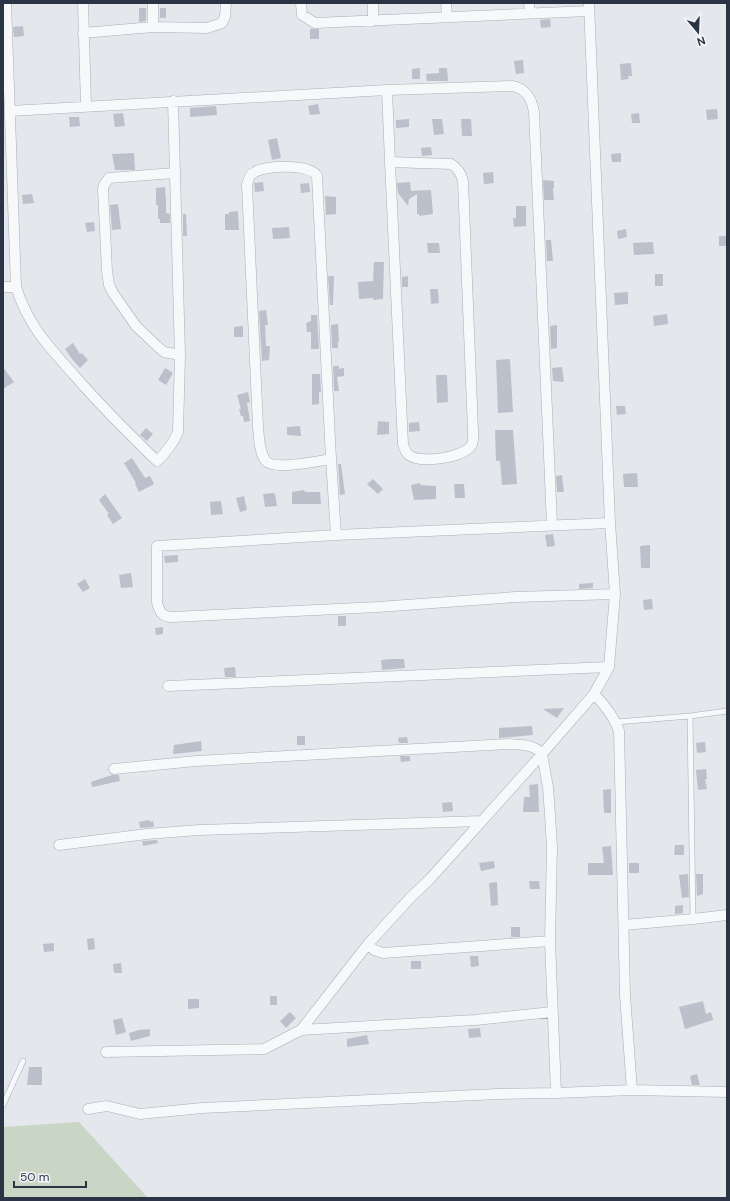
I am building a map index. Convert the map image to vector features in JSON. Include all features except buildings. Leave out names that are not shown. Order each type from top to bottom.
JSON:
[{"type":"street","points":[[6,3],[6,57],[10,111],[8,229],[16,287],[22,305],[31,323],[43,341],[105,410],[157,460],[169,450],[178,432],[180,355],[173,101]]},
{"type":"street","points":[[82,3],[86,106]]},
{"type":"street","points":[[153,3],[153,27]]},
{"type":"street","points":[[83,33],[153,27],[215,26],[222,23],[225,17],[226,3]]},
{"type":"street","points":[[301,3],[302,15],[315,23],[447,17],[530,8],[589,7],[610,523],[615,594],[609,667],[594,694],[429,880],[411,897],[368,944],[301,1030]]},
{"type":"street","points":[[373,3],[373,21]]},
{"type":"street","points":[[446,3],[447,17]]},
{"type":"street","points":[[10,111],[387,90],[516,87],[525,92],[533,105],[552,525]]},
{"type":"street","points":[[387,90],[390,162],[403,444],[405,451],[413,457],[426,459],[452,457],[469,448],[473,441],[463,181],[461,174],[456,167],[451,164],[390,162]]},
{"type":"street","points":[[331,459],[279,466],[268,464],[261,453],[258,427],[247,185],[249,177],[255,171],[268,168],[307,168],[313,171],[317,176],[336,535]]},
{"type":"street","points":[[174,174],[109,178],[103,189],[107,271],[113,293],[136,326],[157,346],[164,352],[180,355]]},
{"type":"street","points":[[3,287],[16,287]]},
{"type":"street","points":[[610,523],[336,535],[156,546],[157,602],[162,615],[172,617],[370,607],[516,597],[615,594]]},
{"type":"street","points":[[168,686],[609,667]]},
{"type":"street","points":[[594,694],[606,707],[616,722],[619,731],[625,995],[632,1090]]},
{"type":"street","points":[[114,769],[196,761],[509,744],[530,746],[538,751],[542,754],[548,787],[552,847],[550,941],[556,1093]]},
{"type":"street","points":[[60,844],[147,834],[199,830],[482,821]]},
{"type":"street","points":[[624,925],[693,920],[727,915]]},
{"type":"street","points":[[368,944],[374,950],[383,953],[550,941]]},
{"type":"street","points":[[106,1052],[264,1049],[301,1030],[475,1020],[552,1012]]},
{"type":"street","points":[[88,1109],[107,1106],[140,1114],[210,1108],[497,1094],[632,1090],[727,1092]]},
{"type":"lane","points":[[616,722],[690,716],[727,710]]},
{"type":"lane","points":[[690,716],[693,920]]},
{"type":"lane","points":[[3,1105],[23,1061]]},
{"type":"green space","points":[[79,1122],[148,1198],[3,1198],[3,1127]]}]
